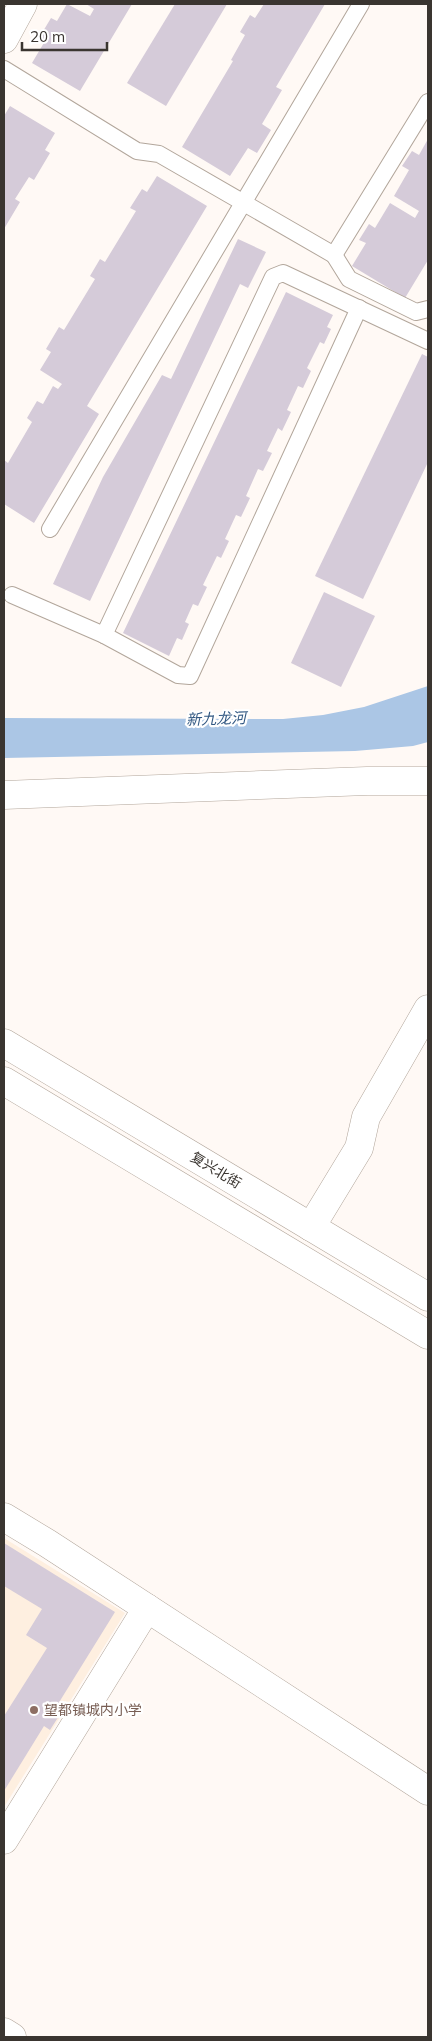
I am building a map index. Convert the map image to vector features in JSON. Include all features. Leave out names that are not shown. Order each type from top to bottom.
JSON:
[{"type":"street","points":[[4,38],[23,4]]},
{"type":"street","points":[[4,795],[367,781],[428,781]]},
{"type":"street","points":[[311,1227],[359,1148],[366,1117],[428,1009]]},
{"type":"street","name":"复兴北街","points":[[4,1043],[428,1297]]},
{"type":"street","points":[[4,1081],[428,1335]]},
{"type":"street","points":[[4,1517],[428,1791]]},
{"type":"street","points":[[4,1840],[147,1608]]},
{"type":"street","points":[[4,2032],[12,2037]]},
{"type":"lane","points":[[50,529],[361,4]]},
{"type":"lane","points":[[4,69],[137,151],[159,154],[334,255],[349,279],[416,312],[428,309]]},
{"type":"lane","points":[[334,255],[428,102]]},
{"type":"lane","points":[[104,635],[273,277],[283,273],[428,341]]},
{"type":"lane","points":[[12,596],[104,635],[178,675],[190,676],[360,308]]},
{"type":"shaded area","name":"望都镇城内小学","points":[[4,1538],[125,1613],[4,1807]]},
{"type":"water","name":"新九龙河","points":[[428,686],[428,742],[413,746],[355,751],[4,758],[4,718],[283,719],[323,715],[364,707]]},
{"type":"building","points":[[67,4],[90,16],[94,9],[86,4],[132,4],[80,91],[32,63],[45,41],[39,38],[51,18],[57,21]]},
{"type":"building","points":[[175,4],[227,4],[166,106],[127,83]]},
{"type":"building","points":[[264,4],[325,4],[276,87],[282,90],[262,124],[271,130],[257,153],[248,148],[230,176],[182,147],[233,61],[231,60],[245,35],[240,32],[250,15],[255,18]]},
{"type":"building","points":[[10,106],[55,133],[45,150],[50,153],[34,180],[29,177],[15,199],[20,202],[4,229],[4,116]]},
{"type":"building","points":[[428,139],[428,260],[405,298],[352,266],[366,243],[359,240],[369,224],[375,228],[390,203],[415,218],[419,211],[394,196],[409,170],[402,166],[412,151],[419,155]]},
{"type":"building","points":[[157,176],[207,206],[87,406],[99,414],[34,523],[4,504],[4,460],[8,463],[32,422],[27,418],[37,401],[43,404],[53,386],[58,389],[62,384],[40,370],[51,352],[46,349],[59,327],[64,330],[95,279],[90,276],[100,259],[105,262],[136,211],[130,208],[142,189],[147,192]]},
{"type":"building","points":[[238,239],[266,252],[248,288],[240,284],[90,601],[53,584],[103,477],[162,375],[171,379]]},
{"type":"building","points":[[286,292],[333,315],[327,327],[331,329],[324,344],[320,342],[307,368],[311,371],[303,388],[298,386],[287,410],[291,412],[282,431],[278,428],[267,451],[272,453],[263,471],[258,469],[246,496],[250,498],[241,517],[236,515],[225,539],[229,541],[221,558],[217,556],[203,585],[207,587],[198,606],[193,604],[185,622],[189,624],[182,640],[177,638],[169,656],[123,633]]},
{"type":"building","points":[[422,354],[428,357],[428,462],[363,599],[315,576]]},
{"type":"building","points":[[324,592],[375,616],[341,687],[291,663]]},
{"type":"building","name":"望都镇城内小学","points":[[4,1543],[115,1612],[58,1704],[64,1708],[50,1730],[44,1726],[4,1791],[4,1716],[47,1648],[26,1635],[42,1609],[4,1586]]},
{"type":"place","name":"望都镇城内小学","points":[[34,1710]]}]
